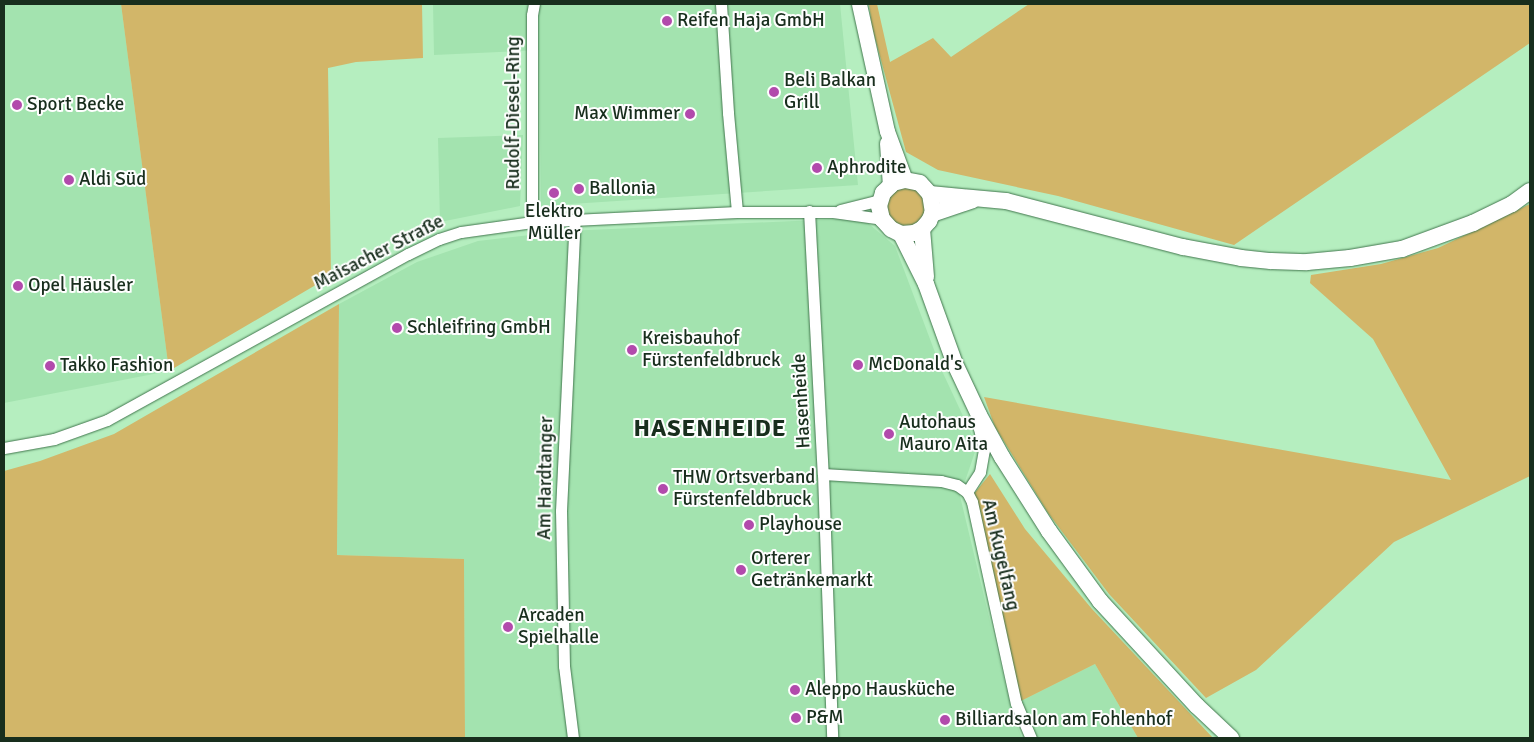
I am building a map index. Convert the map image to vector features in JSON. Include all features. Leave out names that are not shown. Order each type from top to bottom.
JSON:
[{"type":"main road","points":[[906,180],[920,183],[930,194],[933,202],[932,214],[922,229],[914,233],[901,234],[890,229],[882,219],[880,200],[890,186],[906,180]]},
{"type":"main road","points":[[930,194],[979,197],[1006,202],[1182,247],[1251,259],[1307,262],[1350,258],[1402,249],[1473,223],[1512,204],[1530,192]]},
{"type":"main road","points":[[932,214],[979,197]]},
{"type":"main road","points":[[922,229],[926,284]]},
{"type":"main road","points":[[901,234],[926,284],[955,364],[979,415],[1002,457],[1048,531],[1100,601],[1197,706],[1231,738]]},
{"type":"street","name":"Rudolf-Diesel-Ring","points":[[532,222],[532,15],[534,4]]},
{"type":"street","points":[[721,4],[737,212]]},
{"type":"street","points":[[859,4],[887,131],[906,180]]},
{"type":"street","points":[[887,131],[890,186]]},
{"type":"street","name":"Maisacher Straße","points":[[833,212],[880,200]]},
{"type":"street","name":"Hasenheide","points":[[809,211],[823,474],[832,738]]},
{"type":"street","name":"Maisacher Straße","points":[[4,448],[35,444],[54,439],[107,420],[439,239],[461,232],[532,222],[737,212],[833,212],[882,219]]},
{"type":"street","name":"Am Hardtanger","points":[[573,738],[564,666],[562,511],[575,219]]},
{"type":"street","points":[[967,492],[980,472],[984,450],[978,428],[979,415]]},
{"type":"street","name":"Am Kugelfang","points":[[823,474],[941,480],[957,485],[967,492],[972,502],[1016,703],[1031,738]]},
{"type":"shaded area","points":[[4,4],[121,4],[169,371],[4,403]]},
{"type":"shaded area","points":[[121,4],[422,4],[423,58],[356,62],[328,68],[331,276],[169,371]]},
{"type":"shaded area","points":[[433,4],[840,4],[858,185],[541,206],[539,50],[434,55]]},
{"type":"shaded area","points":[[869,4],[877,4],[890,62],[933,38],[951,57],[1029,4],[1530,4],[1530,43],[1234,245],[1058,196],[938,170],[906,152],[872,27]]},
{"type":"shaded area","points":[[523,135],[520,206],[440,222],[438,138]]},
{"type":"shaded area","points":[[906,187],[920,193],[926,207],[920,221],[906,227],[892,221],[886,207],[892,193]]},
{"type":"shaded area","points":[[1530,204],[1530,476],[1394,542],[1256,670],[1206,698],[1109,594],[1048,513],[995,427],[984,397],[1451,480],[1373,339],[1310,283],[1311,275],[1381,264],[1438,248]]},
{"type":"shaded area","points":[[862,218],[895,246],[942,371],[977,446],[960,496],[1011,708],[1022,738],[465,738],[464,559],[337,555],[339,304],[417,262],[478,241],[566,231]]},
{"type":"shaded area","points":[[339,304],[337,555],[464,559],[465,738],[4,738],[4,471],[40,461],[114,434]]},
{"type":"shaded area","points":[[990,474],[1025,529],[1092,609],[1213,738],[1138,738],[1095,664],[1021,701],[973,495]]},
{"type":"shaded area","points":[[1095,664],[1138,738],[1036,738],[1021,701]]},
{"type":"place","name":"Reifen Haja GmbH","points":[[667,21]]},
{"type":"place","name":"Beli Balkan Grill","points":[[774,92]]},
{"type":"place","name":"Sport Becke","points":[[17,105]]},
{"type":"place","name":"Max Wimmer","points":[[690,114]]},
{"type":"place","name":"Aphrodite","points":[[817,168]]},
{"type":"place","name":"Aldi Süd","points":[[69,180]]},
{"type":"place","name":"Ballonia","points":[[579,189]]},
{"type":"place","name":"Elektro Müller","points":[[554,193]]},
{"type":"place","name":"Opel Häusler","points":[[18,286]]},
{"type":"place","name":"Schleifring GmbH","points":[[397,328]]},
{"type":"place","name":"Kreisbauhof Fürstenfeldbruck","points":[[632,350]]},
{"type":"place","name":"McDonald's","points":[[858,365]]},
{"type":"place","name":"Takko Fashion","points":[[50,366]]},
{"type":"place","name":"Autohaus Mauro Aita","points":[[889,434]]},
{"type":"place","name":"THW Ortsverband Fürstenfeldbruck","points":[[663,489]]},
{"type":"place","name":"Playhouse","points":[[749,525]]},
{"type":"place","name":"Orterer Getränkemarkt","points":[[741,570]]},
{"type":"place","name":"Arcaden Spielhalle","points":[[508,627]]},
{"type":"place","name":"Aleppo Hausküche","points":[[795,690]]},
{"type":"place","name":"P&M","points":[[796,718]]},
{"type":"place","name":"Billiardsalon am Fohlenhof","points":[[945,720]]},
{"type":"district","name":"HASENHEIDE","points":[[710,429]]}]
